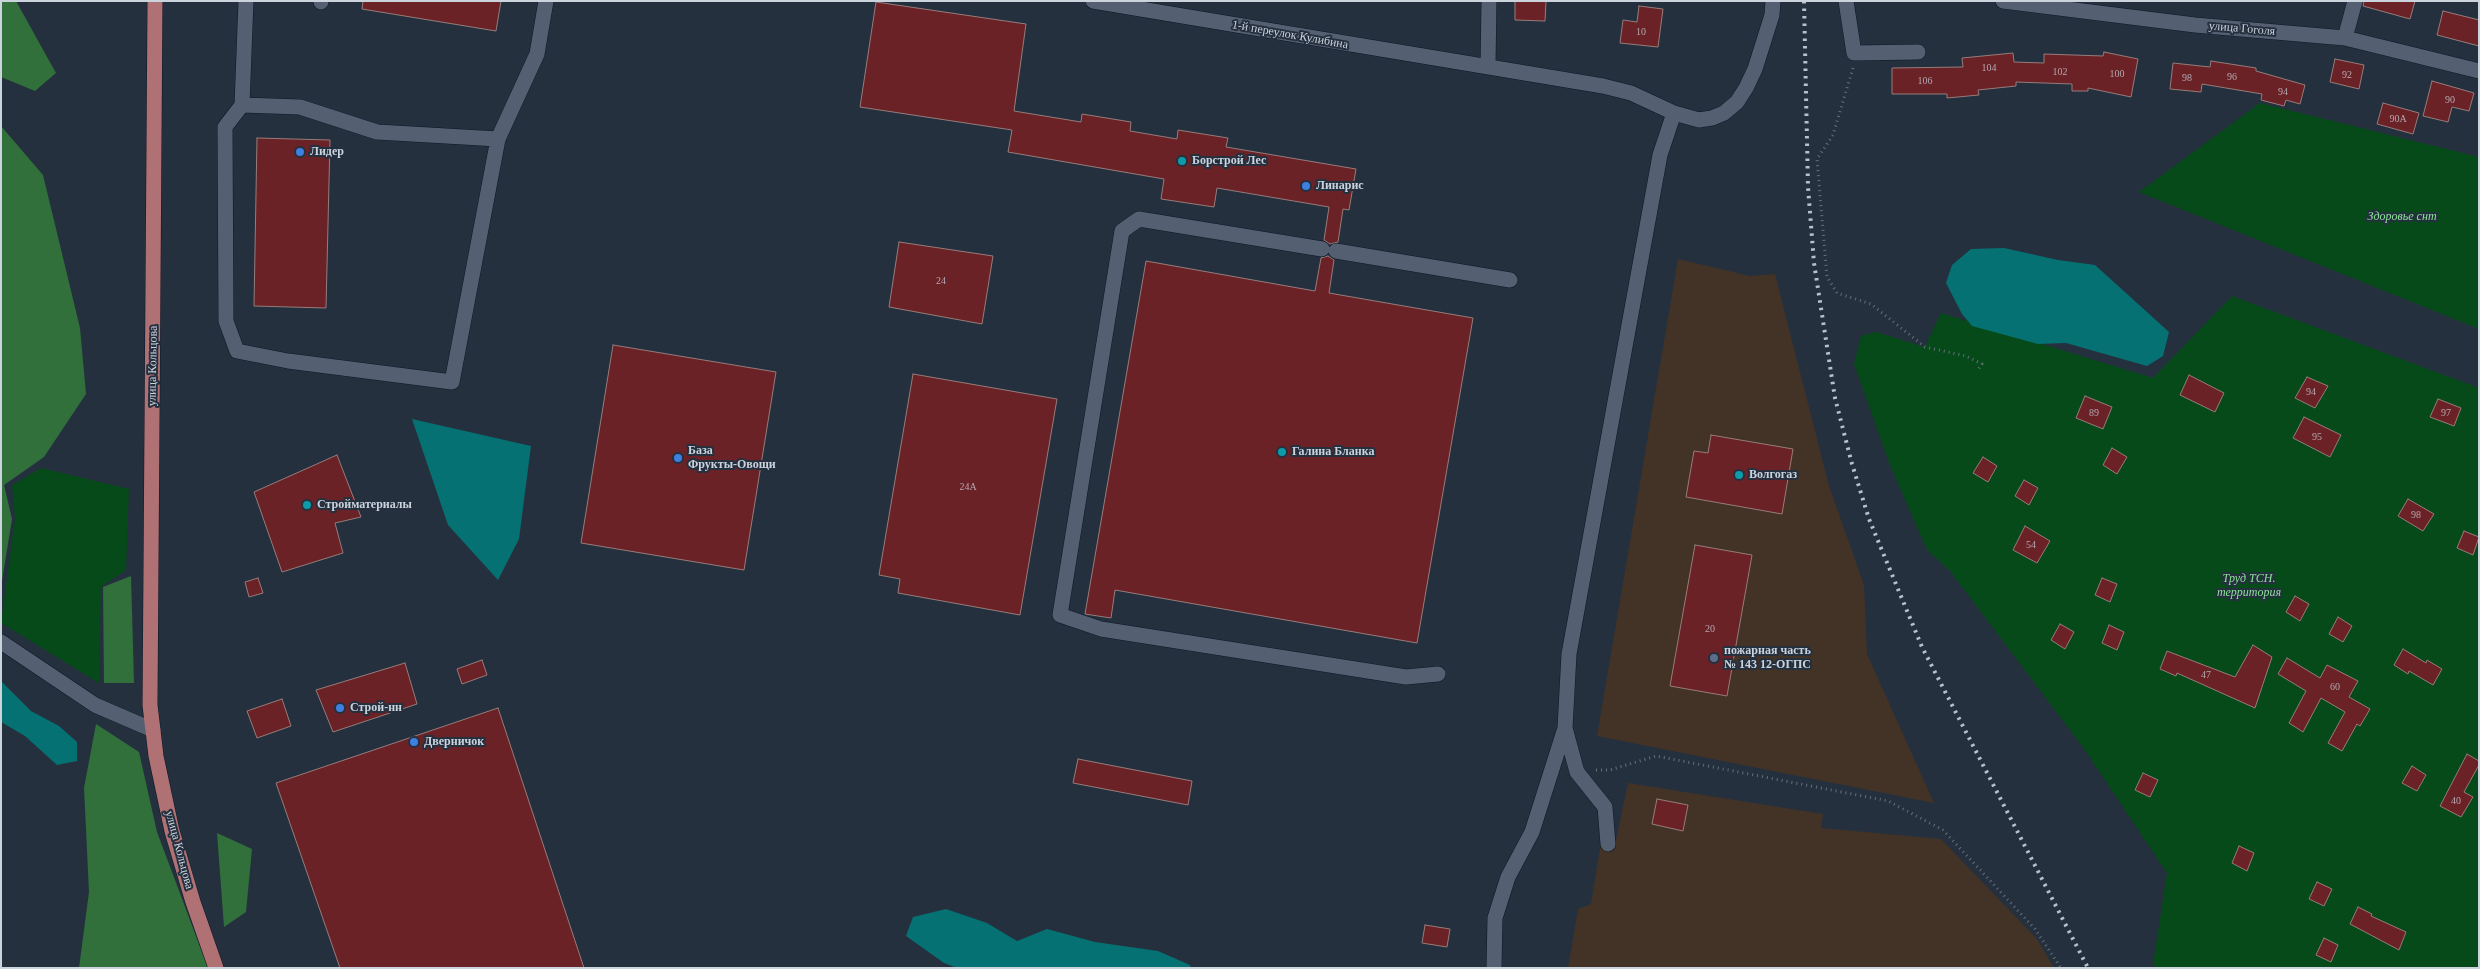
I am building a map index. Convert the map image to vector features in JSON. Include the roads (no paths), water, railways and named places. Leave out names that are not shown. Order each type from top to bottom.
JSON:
[{"type":"main road","name":"улица Кольцова","points":[[155,1],[150,705],[172,831],[193,902],[216,968]]},
{"type":"street","points":[[246,1],[242,105],[225,127],[226,320],[237,351],[298,362],[452,382],[498,139],[537,54],[546,1]]},
{"type":"street","name":"1-й переулок Кулибина","points":[[1093,1],[1612,89],[1631,94],[1674,113],[1699,120],[1712,118],[1724,113],[1736,102],[1755,69],[1772,16],[1773,1]]},
{"type":"street","points":[[1488,67],[1489,1]]},
{"type":"street","points":[[1846,1],[1854,53],[1918,52]]},
{"type":"street","name":"улица Гоголя","points":[[2002,1],[2195,25],[2345,38],[2479,71]]},
{"type":"street","points":[[2345,38],[2355,1]]},
{"type":"street","points":[[242,105],[300,107],[378,132],[498,139]]},
{"type":"street","points":[[1494,968],[1495,918],[1508,877],[1532,832],[1565,728],[1569,654],[1660,155],[1674,113]]},
{"type":"street","points":[[1438,674],[1396,676],[1101,629],[1060,615],[1122,231],[1139,219],[1510,280]]},
{"type":"street","points":[[1,642],[95,705],[153,730]]},
{"type":"street","points":[[1565,728],[1577,772],[1605,807],[1608,844]]},
{"type":"railway","points":[[1804,1],[1808,187],[1814,263],[1835,398],[1852,464],[1869,519],[1922,647],[2088,968]]},
{"type":"place","name":"Лидер","points":[[300,152]]},
{"type":"place","name":"Борстрой Лес","points":[[1182,161]]},
{"type":"place","name":"Линарис","points":[[1306,186]]},
{"type":"place","name":"Галина Бланка","points":[[1282,452]]},
{"type":"place","name":"База Фрукты-Овощи","points":[[678,458]]},
{"type":"place","name":"Волгогаз","points":[[1739,475]]},
{"type":"place","name":"Стройматериалы","points":[[307,505]]},
{"type":"place","name":"пожарная часть № 143 12-ОГПС","points":[[1714,658]]},
{"type":"place","name":"Строй-нн","points":[[340,708]]},
{"type":"place","name":"Дверничок","points":[[414,742]]},
{"type":"park label","name":"Здоровье снт","points":[[2402,217]]},
{"type":"park label","name":"Труд ТСН. территория","points":[[2249,586]]}]
